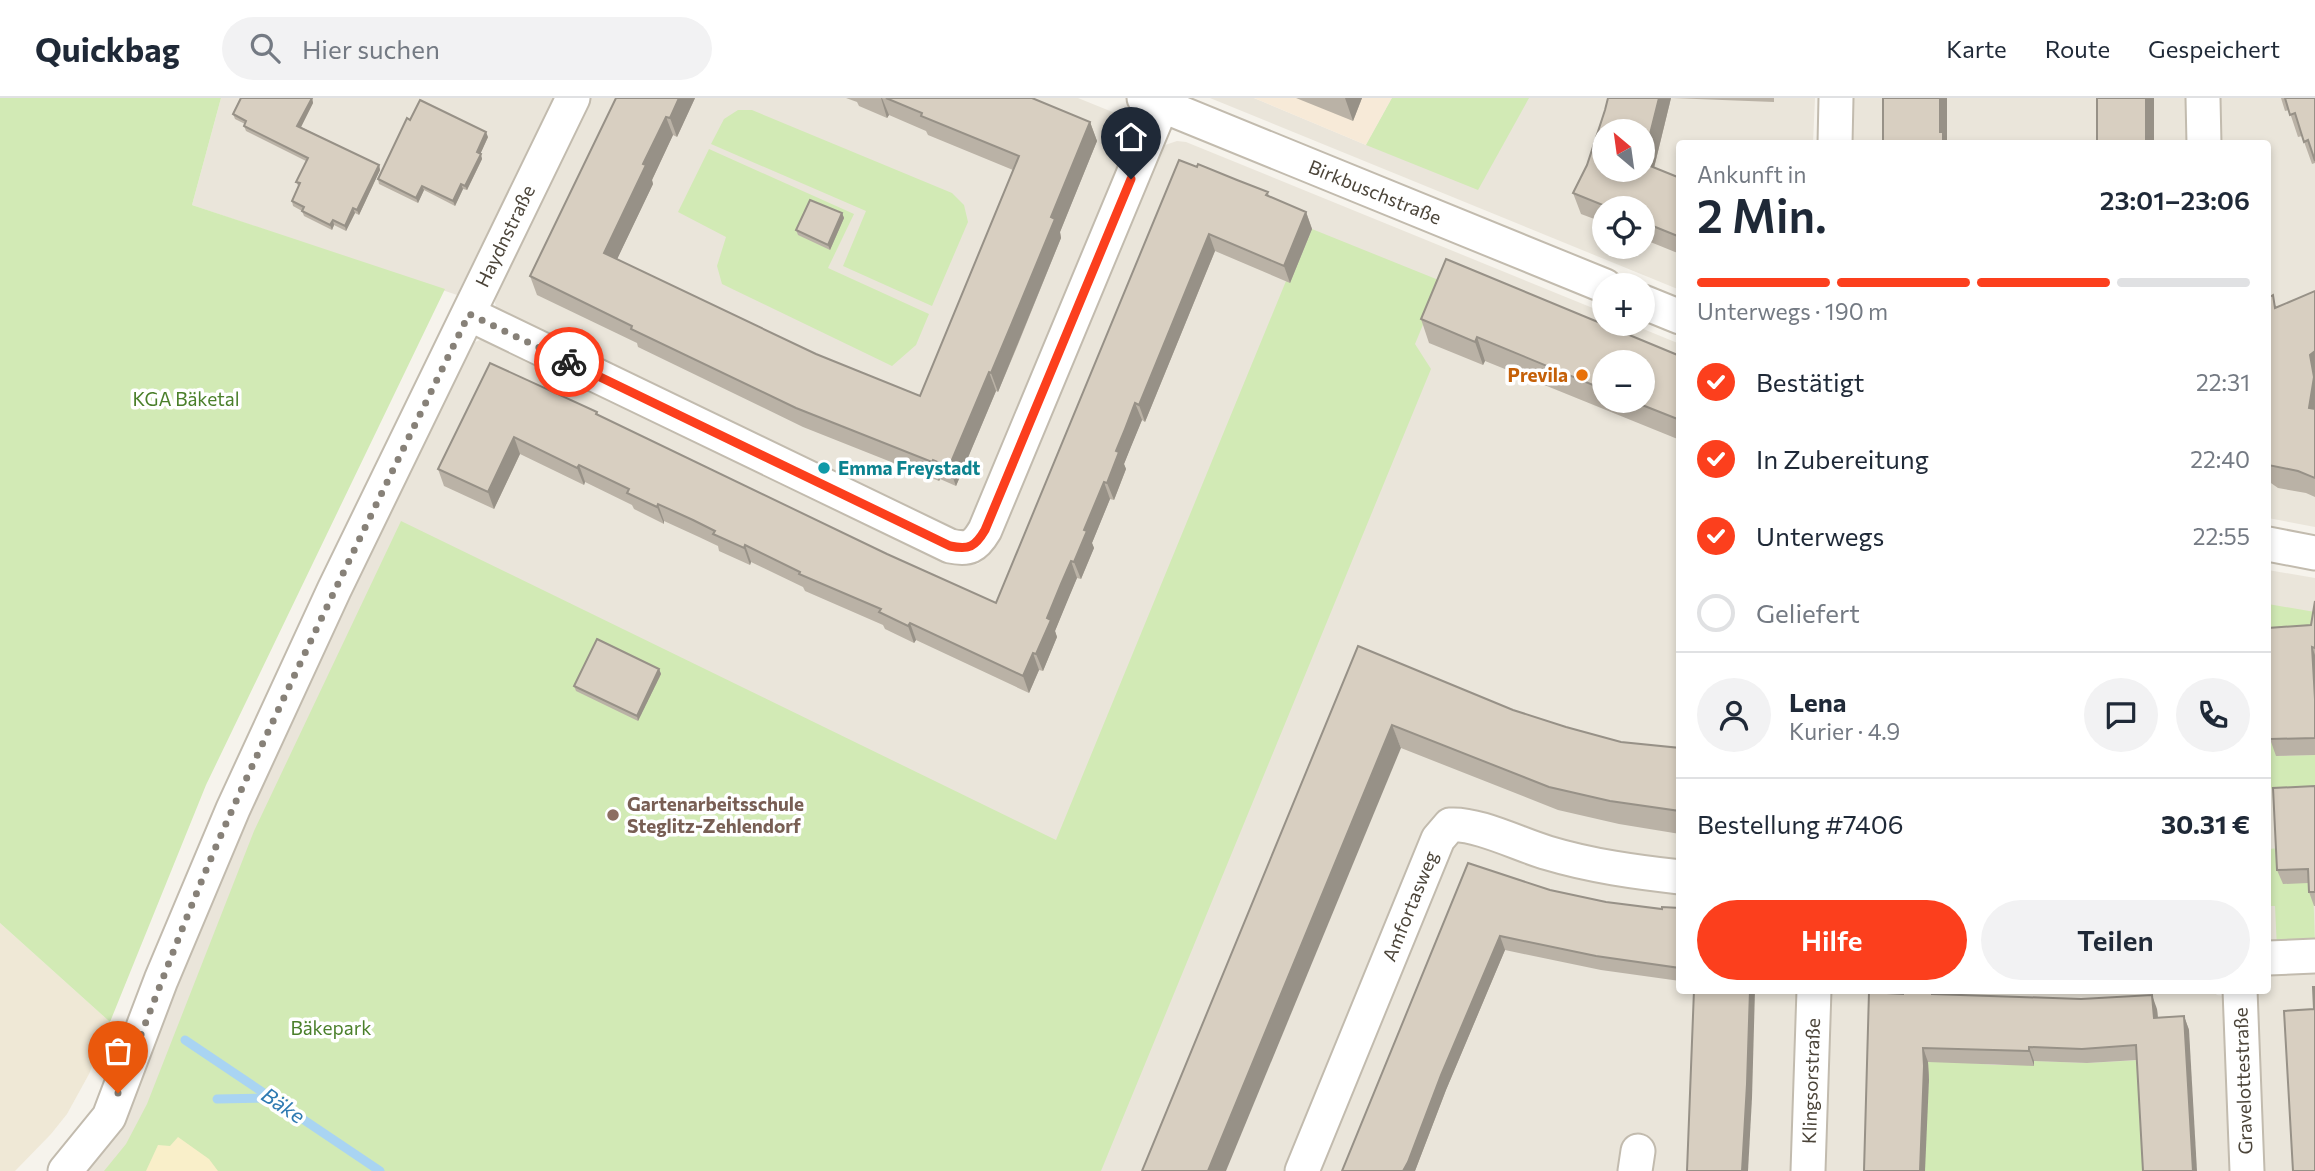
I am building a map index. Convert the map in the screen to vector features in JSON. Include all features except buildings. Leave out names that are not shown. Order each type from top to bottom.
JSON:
[{"type":"street","name":"Haydnstraße","points":[[65,1171],[109,1117],[165,970],[233,809],[334,590],[573,98]]},
{"type":"street","points":[[1835,140],[1836,98]]},
{"type":"street","points":[[2203,98],[2204,140]]},
{"type":"street","points":[[469,314],[950,546],[963,549],[972,547],[985,530],[1153,102]]},
{"type":"street","name":"Birkbuschstraße","points":[[1153,102],[1592,281]]},
{"type":"street","points":[[1655,307],[1676,315]]},
{"type":"street","points":[[2271,545],[2315,553]]},
{"type":"street","name":"Amfortasweg","points":[[1302,1171],[1438,839],[1450,825],[1469,826],[1550,854],[1608,867],[1676,876]]},
{"type":"street","points":[[2271,958],[2315,956]]},
{"type":"street","name":"Klingsorstraße","points":[[1808,1171],[1814,994]]},
{"type":"street","name":"Gravelottestraße","points":[[2240,994],[2247,1171]]},
{"type":"shaded area","points":[[221,98],[553,98],[457,295],[192,205]]},
{"type":"shaded area","points":[[590,98],[1078,98],[1115,113],[1125,120],[1133,139],[978,522],[964,534],[497,310],[496,292]]},
{"type":"shaded area","points":[[1210,98],[1254,98],[1366,145],[1392,98],[1815,98],[1813,140],[1676,140],[1676,288],[1655,280],[1655,273],[1638,273],[1604,259],[1655,259],[1655,196],[1592,196],[1592,254]]},
{"type":"shaded area","points":[[1254,98],[1392,98],[1366,145]]},
{"type":"shaded area","points":[[1854,98],[2193,98],[2194,140],[1853,140]]},
{"type":"shaded area","points":[[2217,98],[2315,98],[2315,527],[2271,519],[2271,140],[2218,140]]},
{"type":"shaded area","points":[[1177,141],[1186,142],[1592,308],[1592,336],[1655,336],[1655,334],[1676,342],[1676,864],[1522,834],[1456,809],[1440,812],[1435,817],[1289,1171],[85,1171],[134,1094],[231,850],[324,648],[473,343],[482,339],[961,564],[978,564],[988,556],[1151,158],[1162,146]]},
{"type":"shaded area","points":[[2271,571],[2315,578],[2315,1171],[1826,1171],[1831,994],[2271,994]]},
{"type":"shaded area","points":[[1460,838],[1676,887],[1676,994],[1796,994],[1790,1171],[1313,1171],[1445,850]]},
{"type":"shaded area","points":[[0,923],[110,1022],[89,1074],[67,1114],[15,1171],[0,1171]]},
{"type":"green space","name":"KGA Bäketal","points":[[0,98],[221,98],[192,205],[445,289],[206,785],[110,1022],[0,923]]},
{"type":"green space","points":[[1392,98],[1529,98],[1478,190],[1366,145]]},
{"type":"green space","points":[[738,110],[752,110],[952,193],[964,205],[968,222],[932,306],[843,266],[866,211],[711,144],[724,119]]},
{"type":"green space","points":[[709,149],[854,214],[828,268],[929,314],[916,345],[892,366],[722,284],[717,266],[726,237],[678,212]]},
{"type":"green space","name":"Bäkepark","points":[[1312,229],[1441,281],[1415,344],[1431,369],[1101,1171],[104,1171],[126,1144],[147,1104],[254,831],[401,521],[1056,840],[1286,281],[1290,282]]},
{"type":"green space","points":[[2271,605],[2315,612],[2315,644],[2271,666]]},
{"type":"green space","points":[[2271,733],[2274,733],[2276,756],[2315,755],[2315,800],[2278,788],[2271,789]]},
{"type":"green space","points":[[2281,848],[2313,883],[2315,947],[2277,949],[2275,906],[2271,906],[2271,849]]},
{"type":"green space","points":[[1924,1059],[1994,1065],[2033,1065],[2034,1061],[2087,1063],[2141,1060],[2147,1171],[1923,1171],[1929,1076]]},
{"type":"sand","points":[[178,1137],[209,1159],[218,1171],[146,1171],[158,1145],[170,1146]]},
{"type":"waterway","name":"Bäke","points":[[185,1040],[380,1171]]},
{"type":"waterway","points":[[217,1099],[270,1098]]},
{"type":"way so far","points":[[118,1093],[161,980],[233,809],[334,590],[469,314],[569,362]]},
{"type":"place","name":"Previla","points":[[1582,375]]},
{"type":"place","name":"Emma Freystadt","points":[[824,468]]},
{"type":"place","name":"Gartenarbeitsschule Steglitz-Zehlendorf","points":[[613,815]]},
{"type":"route","points":[[569,362],[950,546],[963,549],[972,547],[985,530],[1131,179]]}]
